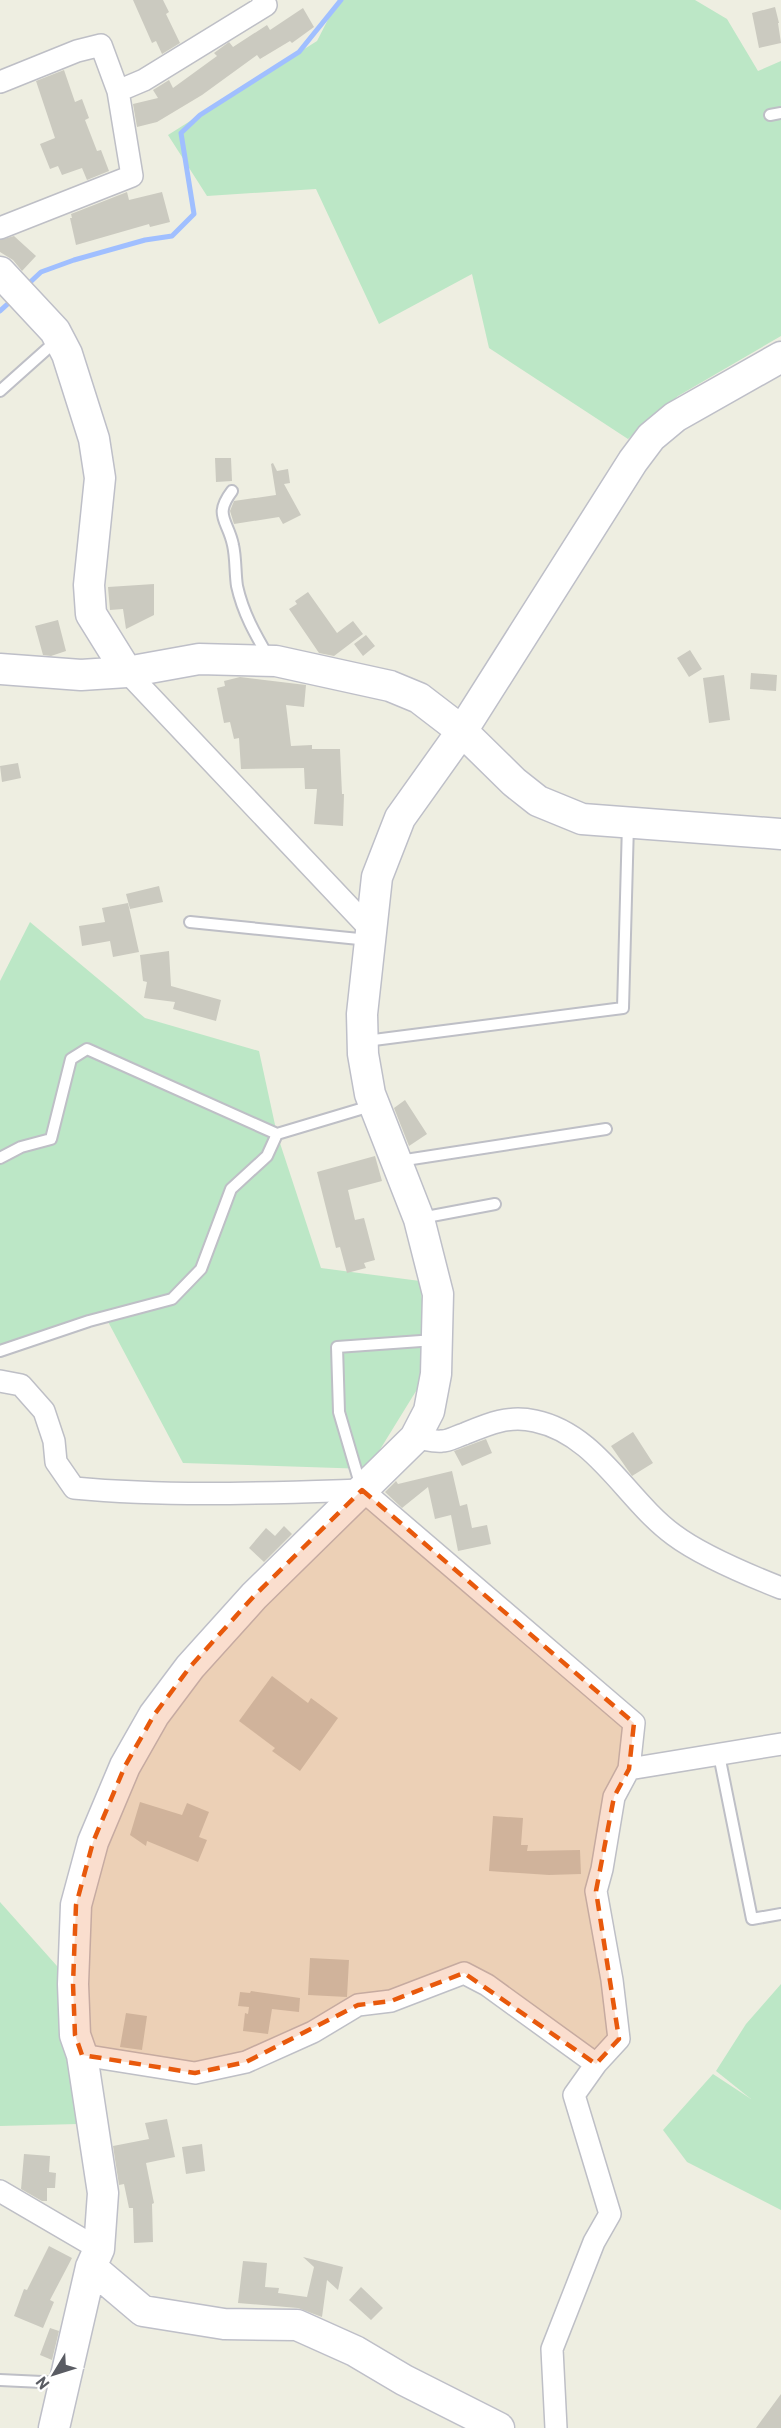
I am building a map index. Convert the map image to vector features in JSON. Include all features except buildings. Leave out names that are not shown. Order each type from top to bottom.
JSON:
[{"type":"street","points":[[118,91],[144,80],[266,5],[263,0]]},
{"type":"street","points":[[0,82],[77,51],[101,45],[118,91],[132,176],[0,228]]},
{"type":"street","points":[[13,286],[55,331],[67,354],[94,439],[100,478],[89,585],[91,614],[127,672],[370,935]]},
{"type":"street","points":[[54,2428],[95,2258],[103,2193],[82,2055],[75,2035],[72,1968],[76,1905],[93,1842],[125,1766],[154,1715],[190,1667],[254,1596],[415,1438],[429,1411],[436,1374],[438,1294],[419,1219],[370,1094],[363,1042],[362,1014],[377,878],[400,818],[462,731],[633,461],[651,437],[675,417],[781,357]]},
{"type":"street","points":[[0,669],[81,675],[127,672],[199,659],[271,660],[390,686],[419,698],[462,731],[514,782],[538,801],[582,819],[781,834]]},
{"type":"street","points":[[0,1381],[21,1385],[44,1412],[54,1441],[56,1462],[74,1488],[126,1493],[197,1494],[362,1490],[634,1723],[629,1769],[615,1797],[596,1891],[612,1980],[619,2039],[596,2064],[574,2095],[610,2214],[594,2242],[552,2349],[556,2428]]},
{"type":"street","points":[[415,1438],[444,1441],[494,1421],[514,1419],[535,1421],[567,1432],[584,1445],[675,1536],[702,1552],[781,1588]]},
{"type":"street","points":[[629,1769],[781,1744]]},
{"type":"street","points":[[82,2055],[195,2073],[246,2062],[313,2032],[358,2005],[392,2001],[464,1973],[487,1985],[596,2064]]},
{"type":"street","points":[[0,2191],[95,2258],[143,2311],[224,2324],[297,2325],[355,2351],[404,2380],[499,2428]]},
{"type":"lane","points":[[0,391],[59,339]]},
{"type":"lane","points":[[232,490],[222,503],[222,520],[233,544],[237,586],[248,621],[271,660]]},
{"type":"lane","points":[[363,1042],[623,1008],[628,824]]},
{"type":"lane","points":[[190,922],[370,935]]},
{"type":"lane","points":[[0,1158],[21,1147],[51,1139],[71,1059],[87,1049],[277,1134],[374,1105]]},
{"type":"lane","points":[[396,1161],[606,1129]]},
{"type":"lane","points":[[0,1351],[89,1321],[172,1299],[201,1269],[231,1189],[267,1156],[277,1134]]},
{"type":"lane","points":[[419,1219],[495,1204]]},
{"type":"lane","points":[[362,1490],[339,1412],[337,1347],[438,1340]]},
{"type":"lane","points":[[719,1755],[752,1919],[781,1914]]},
{"type":"lane","points":[[0,2380],[64,2383]]},
{"type":"highlighted area","points":[[362,1490],[634,1723],[629,1769],[614,1797],[596,1891],[619,2039],[596,2064],[464,1973],[391,2001],[358,2005],[246,2062],[195,2073],[82,2055],[75,2035],[73,1984],[76,1905],[93,1842],[125,1766],[154,1715],[190,1667],[254,1596]]},
{"type":"green space","points":[[338,0],[695,0],[727,19],[758,71],[781,61],[781,336],[678,396],[628,439],[489,348],[472,274],[379,324],[316,189],[207,196],[168,135],[317,41]]},
{"type":"green space","points":[[30,922],[145,1018],[259,1051],[277,1134],[321,1268],[420,1281],[429,1370],[368,1469],[183,1463],[105,1316],[0,1351],[0,981]]},
{"type":"green space","points":[[0,1902],[73,1984],[78,2124],[0,2126]]},
{"type":"green space","points":[[781,1984],[781,2210],[687,2162],[663,2130],[713,2074],[751,2099],[716,2071],[746,2024]]},
{"type":"waterway","points":[[25,287],[41,272],[74,260],[145,240],[172,236],[194,214],[181,133],[200,115],[299,52],[341,0]]},
{"type":"waterway","points":[[0,311],[12,300]]}]
